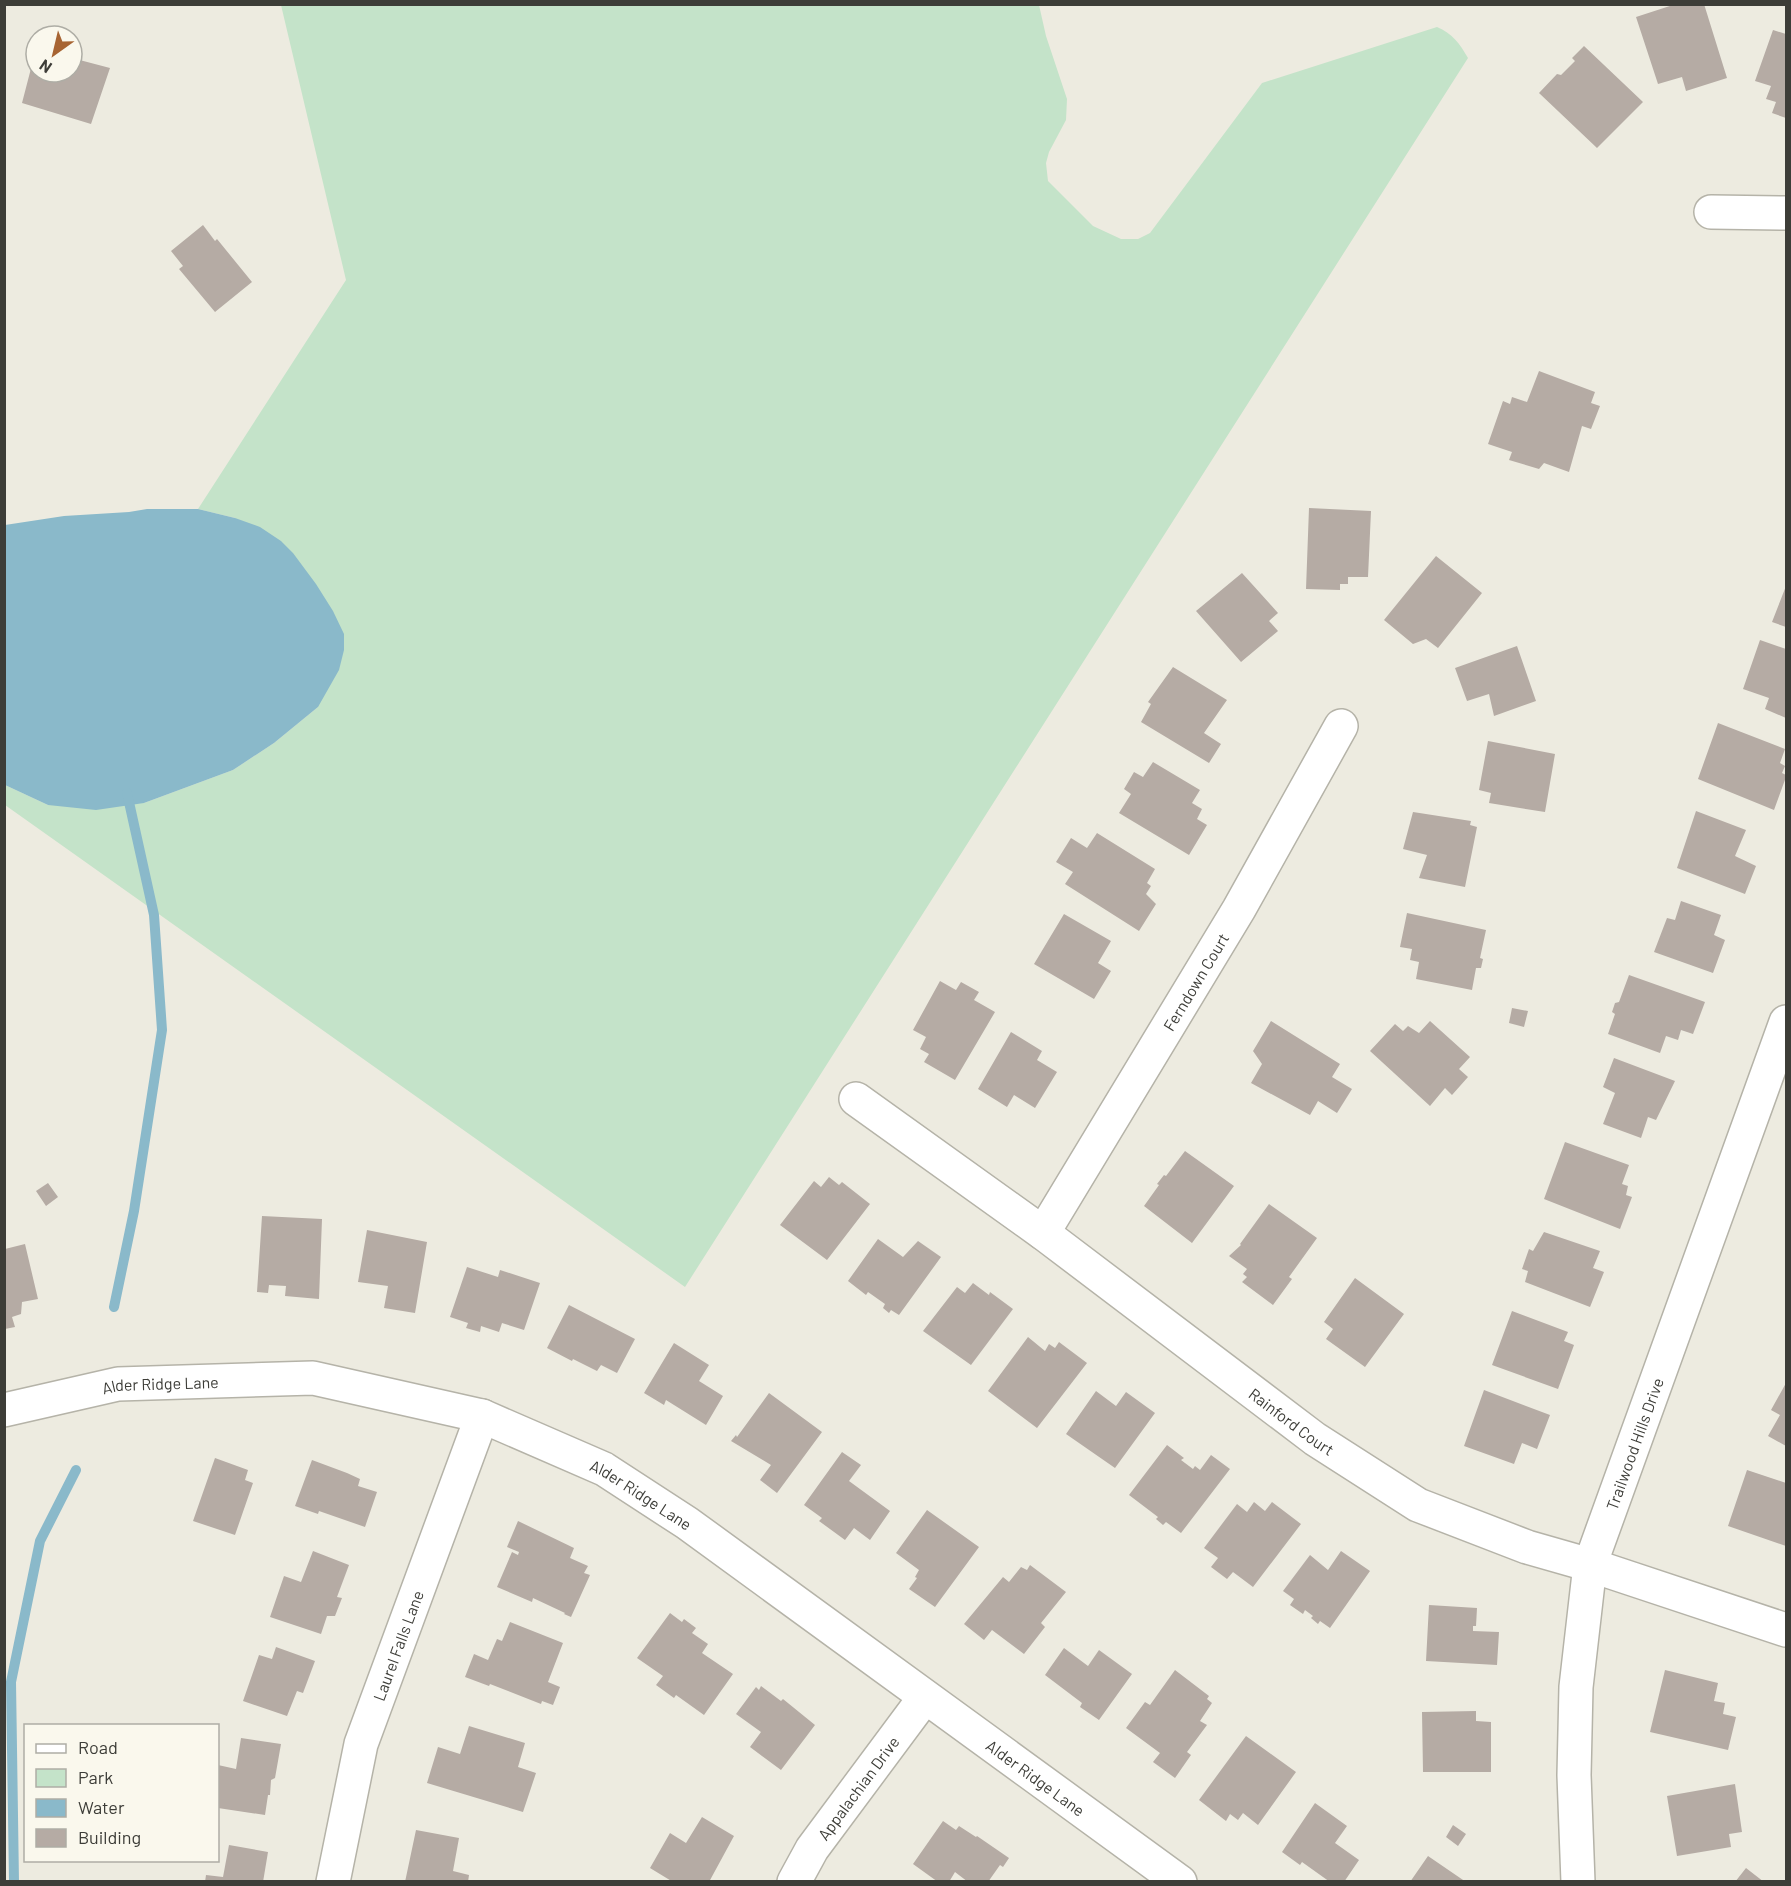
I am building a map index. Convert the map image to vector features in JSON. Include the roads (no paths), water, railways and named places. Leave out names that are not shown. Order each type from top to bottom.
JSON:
[{"type":"street","points":[[1711,212],[1786,213]]},
{"type":"street","name":"Ferndown Court","points":[[1043,1233],[1239,909],[1341,726]]},
{"type":"street","name":"Trailwood Hills Drive","points":[[1578,1881],[1574,1775],[1576,1687],[1590,1565],[1786,1022]]},
{"type":"street","name":"Rainford Court","points":[[856,1099],[1043,1233],[1315,1439],[1418,1505],[1527,1547],[1590,1565],[1786,1630]]},
{"type":"street","name":"Alder Ridge Lane","points":[[4,1410],[118,1383],[313,1378],[482,1416],[604,1469],[687,1523],[1180,1881]]},
{"type":"street","name":"Laurel Falls Lane","points":[[333,1881],[361,1744],[482,1416]]},
{"type":"street","name":"Appalachian Drive","points":[[794,1881],[812,1849],[924,1697]]},
{"type":"water","points":[[147,509],[198,509],[260,527],[281,541],[316,584],[344,634],[344,650],[339,670],[318,707],[274,743],[233,770],[144,803],[96,810],[48,805],[5,785],[5,525],[64,516]]},
{"type":"waterway","points":[[114,1307],[134,1211],[162,1030],[154,915],[127,793]]},
{"type":"waterway","points":[[14,1882],[11,1682],[40,1541],[76,1470]]}]
